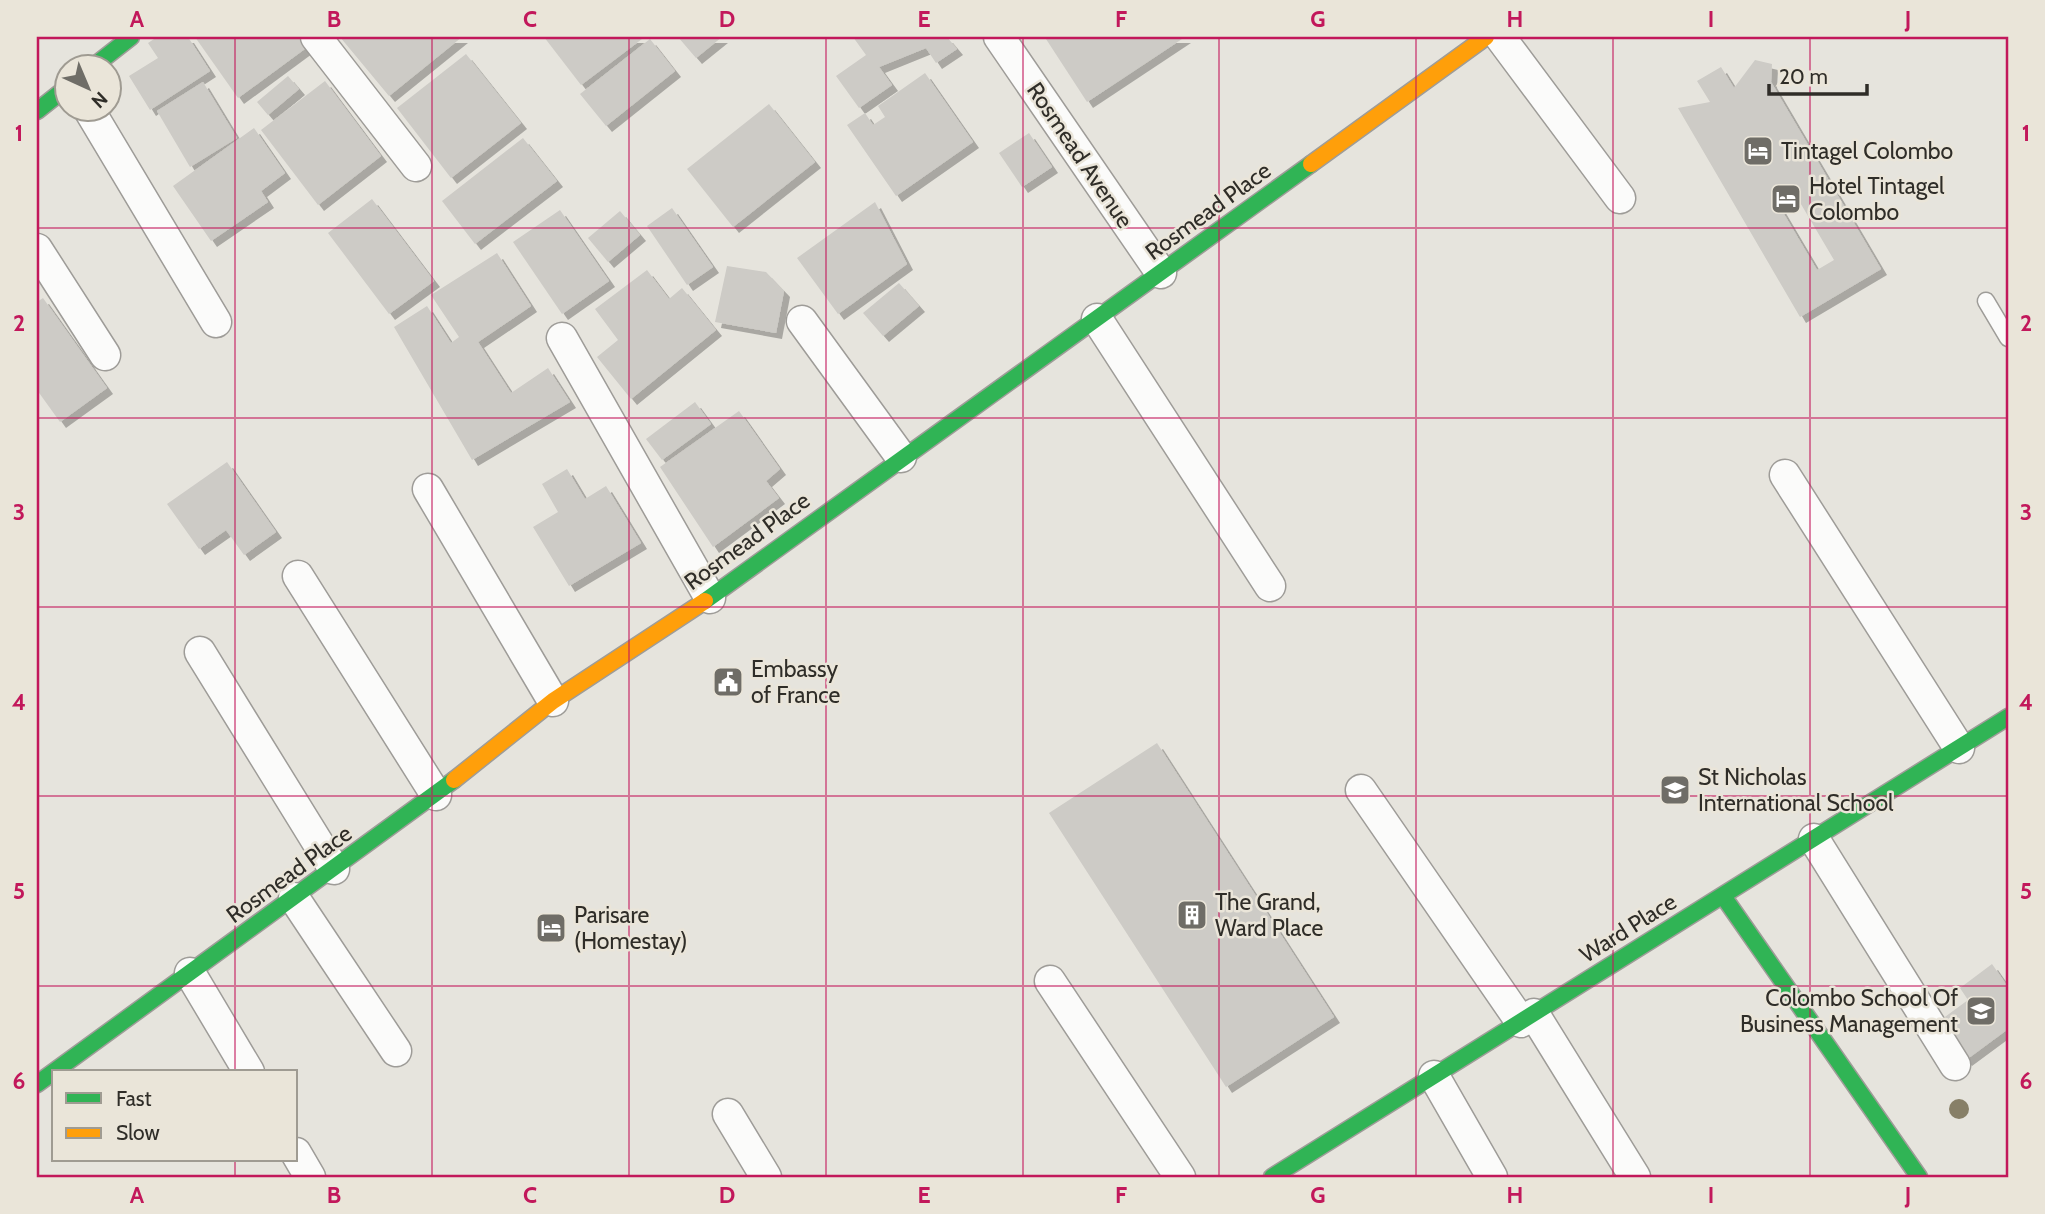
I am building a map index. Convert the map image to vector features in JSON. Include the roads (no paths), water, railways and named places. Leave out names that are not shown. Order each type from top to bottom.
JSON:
[{"type":"street","points":[[112,52],[131,37]]},
{"type":"street","points":[[316,37],[416,166]]},
{"type":"street","name":"Rosmead Avenue","points":[[999,37],[1161,273]]},
{"type":"street","name":"Rosmead Place","points":[[56,1070],[436,795],[553,701],[710,598],[901,457],[1097,319],[1486,37]]},
{"type":"street","points":[[1500,37],[1620,198]]},
{"type":"street","points":[[37,111],[52,99]]},
{"type":"street","points":[[96,122],[216,322]]},
{"type":"street","points":[[37,250],[105,355]]},
{"type":"street","points":[[1097,319],[1270,586]]},
{"type":"street","points":[[802,321],[901,457]]},
{"type":"street","points":[[562,338],[710,598]]},
{"type":"street","points":[[1785,475],[1959,748]]},
{"type":"street","points":[[429,489],[553,701]]},
{"type":"street","points":[[298,576],[436,795]]},
{"type":"street","points":[[200,652],[334,869]]},
{"type":"street","name":"Ward Place","points":[[1272,1177],[1959,748],[2005,726]]},
{"type":"street","points":[[1361,790],[1528,1018],[1635,1177]]},
{"type":"street","points":[[1814,839],[1955,1065]]},
{"type":"street","points":[[1723,896],[1919,1177]]},
{"type":"street","points":[[294,898],[396,1051]]},
{"type":"street","points":[[190,973],[247,1070]]},
{"type":"street","points":[[1050,981],[1180,1177]]},
{"type":"street","name":"Rosmead Place","points":[[37,1084],[52,1073]]},
{"type":"street","points":[[1434,1076],[1492,1177]]},
{"type":"street","points":[[728,1114],[766,1177]]},
{"type":"street","points":[[298,1156],[310,1177]]},
{"type":"lane","points":[[1986,300],[2008,338]]},
{"type":"place","name":"Tintagel Colombo","points":[[1758,151]]},
{"type":"place","name":"Hotel Tintagel Colombo","points":[[1786,199]]},
{"type":"place","name":"Embassy of France","points":[[728,682]]},
{"type":"place","name":"St Nicholas International School","points":[[1675,790]]},
{"type":"place","name":"The Grand, Ward Place","points":[[1192,915]]},
{"type":"place","name":"Parisare (Homestay)","points":[[551,928]]},
{"type":"place","name":"Colombo School Of Business Management","points":[[1981,1011]]}]
